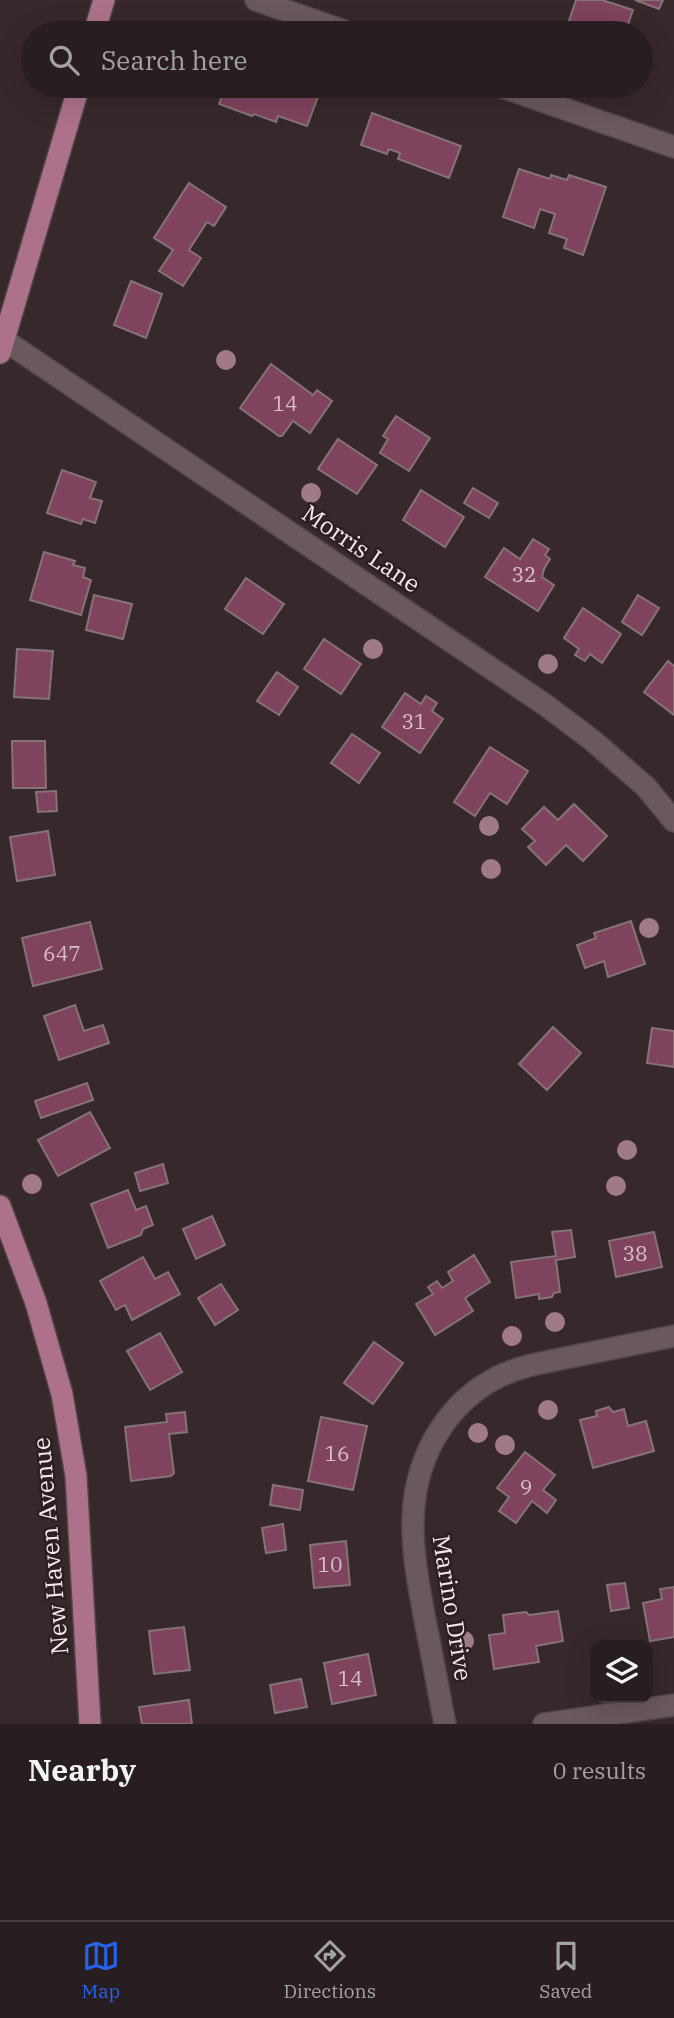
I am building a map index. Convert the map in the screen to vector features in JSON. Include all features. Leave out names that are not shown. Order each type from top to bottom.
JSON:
[{"type":"main road","points":[[98,21],[104,0]]},
{"type":"main road","points":[[2,346],[75,98]]},
{"type":"main road","name":"New Haven Avenue","points":[[0,1206],[36,1303],[62,1394],[76,1476],[90,1724]]},
{"type":"street","points":[[256,0],[316,21]]},
{"type":"street","points":[[533,98],[674,147]]},
{"type":"street","name":"Morris Lane","points":[[2,346],[544,704],[592,740],[646,787],[674,821]]},
{"type":"street","name":"Marino Drive","points":[[445,1724],[414,1563],[411,1533],[413,1502],[420,1471],[431,1443],[465,1399],[499,1376],[542,1363],[674,1336]]},
{"type":"street","points":[[544,1724],[674,1705]]},
{"type":"building","points":[[576,0],[602,0],[633,10],[629,21],[569,21]]},
{"type":"building","points":[[635,0],[663,0],[659,9]]},
{"type":"building","points":[[221,98],[318,98],[307,126],[278,116],[276,122],[254,114],[252,116],[219,104]]},
{"type":"building","points":[[372,113],[461,146],[449,178],[398,159],[400,153],[389,149],[387,154],[361,145]]},
{"type":"building","points":[[519,169],[550,179],[551,175],[567,180],[569,175],[606,187],[583,255],[564,248],[567,239],[549,233],[555,214],[540,209],[534,228],[503,217]]},
{"type":"building","points":[[189,183],[226,207],[214,226],[207,222],[189,250],[201,258],[183,286],[159,271],[173,250],[154,238]]},
{"type":"building","points":[[131,281],[162,294],[146,338],[114,325]]},
{"type":"building","points":[[271,364],[313,395],[317,390],[332,401],[310,433],[293,421],[282,436],[279,436],[240,408]]},
{"type":"building","points":[[396,416],[430,438],[409,471],[380,453],[388,439],[383,436]]},
{"type":"building","points":[[338,439],[377,465],[357,494],[318,469]]},
{"type":"building","points":[[62,470],[96,482],[90,498],[102,501],[95,523],[83,519],[81,524],[47,513]]},
{"type":"building","points":[[473,488],[498,503],[489,518],[464,503]]},
{"type":"building","points":[[421,490],[464,517],[445,547],[403,520]]},
{"type":"building","points":[[533,539],[549,549],[545,555],[550,559],[542,577],[554,585],[538,611],[485,577],[504,548],[520,559]]},
{"type":"building","points":[[44,552],[75,561],[73,565],[85,568],[83,577],[91,580],[81,615],[30,600]]},
{"type":"building","points":[[246,578],[284,604],[263,634],[225,609]]},
{"type":"building","points":[[94,595],[132,604],[123,639],[86,630]]},
{"type":"building","points":[[638,595],[659,608],[642,635],[622,622]]},
{"type":"building","points":[[583,608],[621,634],[602,663],[590,654],[585,661],[575,655],[579,649],[564,638]]},
{"type":"building","points":[[324,639],[361,664],[341,694],[304,669]]},
{"type":"building","points":[[17,649],[53,651],[49,699],[14,697]]},
{"type":"building","points":[[668,661],[674,666],[674,715],[644,692]]},
{"type":"building","points":[[277,672],[298,687],[279,715],[257,701]]},
{"type":"building","points":[[405,693],[421,704],[426,696],[437,703],[432,711],[443,719],[420,753],[382,727]]},
{"type":"building","points":[[352,734],[380,753],[359,783],[331,763]]},
{"type":"building","points":[[12,741],[45,741],[46,788],[13,788]]},
{"type":"building","points":[[490,747],[528,771],[507,804],[490,793],[475,816],[454,802]]},
{"type":"building","points":[[56,791],[57,811],[38,812],[36,792]]},
{"type":"building","points":[[574,804],[607,836],[583,861],[566,845],[546,865],[528,847],[535,841],[522,829],[544,807],[558,820]]},
{"type":"building","points":[[48,831],[55,875],[17,881],[10,837]]},
{"type":"building","points":[[631,921],[645,964],[608,977],[604,961],[585,968],[577,945],[596,938],[594,933]]},
{"type":"building","points":[[90,922],[102,969],[33,986],[22,938]]},
{"type":"building","points":[[75,1005],[84,1031],[103,1025],[109,1043],[59,1060],[44,1016]]},
{"type":"building","points":[[553,1027],[581,1053],[547,1090],[519,1064]]},
{"type":"building","points":[[652,1028],[674,1031],[674,1067],[647,1063]]},
{"type":"building","points":[[87,1083],[93,1100],[41,1118],[35,1101]]},
{"type":"building","points":[[90,1112],[110,1148],[58,1176],[38,1140]]},
{"type":"building","points":[[163,1164],[168,1183],[140,1191],[135,1173]]},
{"type":"building","points":[[128,1190],[136,1210],[146,1206],[153,1225],[143,1229],[141,1235],[108,1248],[91,1204]]},
{"type":"building","points":[[212,1216],[225,1245],[196,1259],[183,1229]]},
{"type":"building","points":[[571,1230],[575,1257],[556,1260],[560,1292],[554,1293],[552,1297],[539,1299],[539,1294],[516,1298],[511,1262],[556,1256],[552,1232]]},
{"type":"building","points":[[654,1232],[662,1267],[616,1277],[609,1241]]},
{"type":"building","points":[[474,1255],[490,1282],[465,1298],[473,1311],[435,1335],[416,1304],[433,1294],[428,1287],[437,1281],[442,1288],[453,1281],[448,1272]]},
{"type":"building","points":[[143,1257],[155,1279],[168,1272],[180,1294],[132,1320],[125,1305],[116,1310],[100,1281]]},
{"type":"building","points":[[221,1284],[238,1310],[215,1325],[198,1298]]},
{"type":"building","points":[[160,1333],[182,1372],[150,1390],[127,1351]]},
{"type":"building","points":[[374,1342],[403,1363],[373,1404],[344,1383]]},
{"type":"building","points":[[609,1407],[613,1412],[624,1409],[628,1426],[646,1421],[654,1451],[593,1468],[580,1420],[597,1416],[596,1411]]},
{"type":"building","points":[[185,1412],[187,1432],[169,1434],[174,1473],[171,1476],[131,1481],[125,1427],[167,1422],[166,1414]]},
{"type":"building","points":[[321,1417],[367,1426],[353,1490],[308,1481]]},
{"type":"building","points":[[525,1452],[555,1475],[543,1490],[556,1500],[547,1513],[532,1501],[516,1523],[499,1511],[509,1497],[497,1488]]},
{"type":"building","points":[[273,1485],[303,1490],[300,1510],[270,1505]]},
{"type":"building","points":[[283,1524],[286,1550],[266,1553],[262,1528]]},
{"type":"building","points":[[346,1541],[350,1585],[314,1588],[310,1545]]},
{"type":"building","points":[[625,1583],[629,1608],[611,1611],[607,1585]]},
{"type":"building","points":[[674,1587],[674,1637],[650,1640],[643,1603],[662,1599],[660,1589]]},
{"type":"building","points":[[558,1611],[563,1641],[536,1646],[539,1662],[494,1669],[489,1635],[505,1633],[503,1615]]},
{"type":"building","points":[[184,1627],[190,1670],[154,1674],[149,1631]]},
{"type":"building","points":[[368,1654],[376,1695],[332,1704],[324,1663]]},
{"type":"building","points":[[301,1679],[307,1707],[275,1713],[270,1685]]},
{"type":"building","points":[[189,1700],[192,1724],[142,1724],[139,1707]]}]
